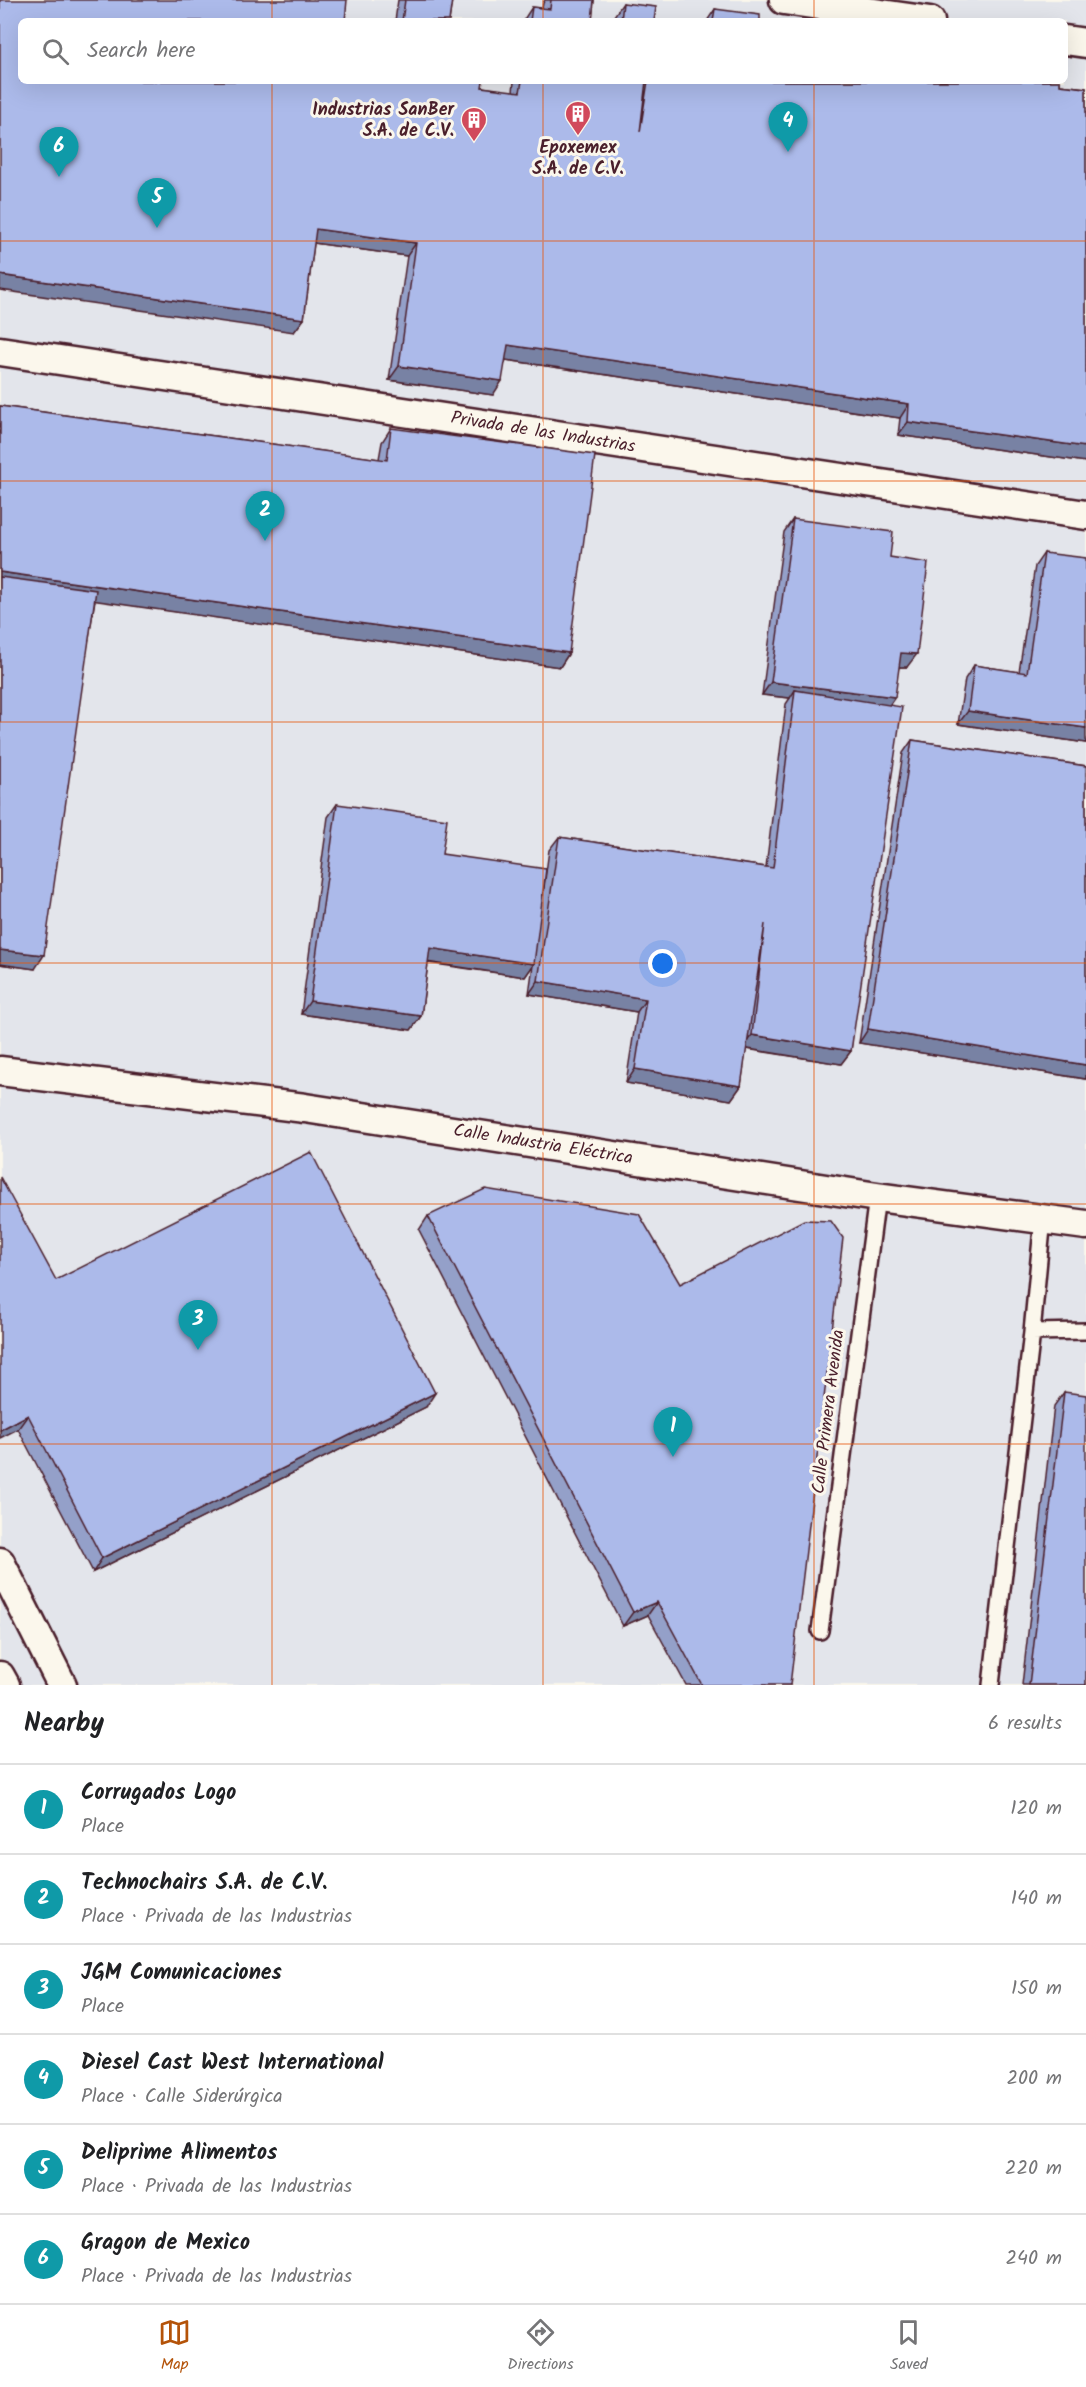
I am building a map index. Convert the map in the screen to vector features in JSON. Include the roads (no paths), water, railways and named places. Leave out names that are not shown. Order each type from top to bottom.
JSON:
[{"type":"street","points":[[784,0],[909,18]]},
{"type":"street","points":[[1068,40],[1086,43]]},
{"type":"street","name":"Privada de las Industrias","points":[[0,351],[1086,515]]},
{"type":"street","name":"Calle Industria Eléctrica","points":[[0,1071],[305,1108],[877,1197],[1086,1225]]},
{"type":"street","points":[[0,1562],[62,1685]]},
{"type":"street","points":[[0,1676],[5,1685]]},
{"type":"lane","name":"Calle Primera Avenida","points":[[820,1631],[877,1197]]},
{"type":"lane","points":[[991,1685],[1043,1218]]},
{"type":"lane","points":[[1032,1332],[1086,1331]]},
{"type":"place","name":"Epoxemex S.A. de C.V.","points":[[578,137]]},
{"type":"place","name":"Industrias SanBer S.A. de C.V.","points":[[474,143]]},
{"type":"place","name":"Diesel Cast West International","points":[[788,152]]},
{"type":"place","name":"Gragon de Mexico","points":[[59,177]]},
{"type":"place","name":"Deliprime Alimentos","points":[[157,228]]},
{"type":"place","name":"Technochairs S.A. de C.V.","points":[[265,541]]},
{"type":"place","name":"JGM Comunicaciones","points":[[198,1350]]},
{"type":"place","name":"Corrugados Logo","points":[[673,1457]]}]
